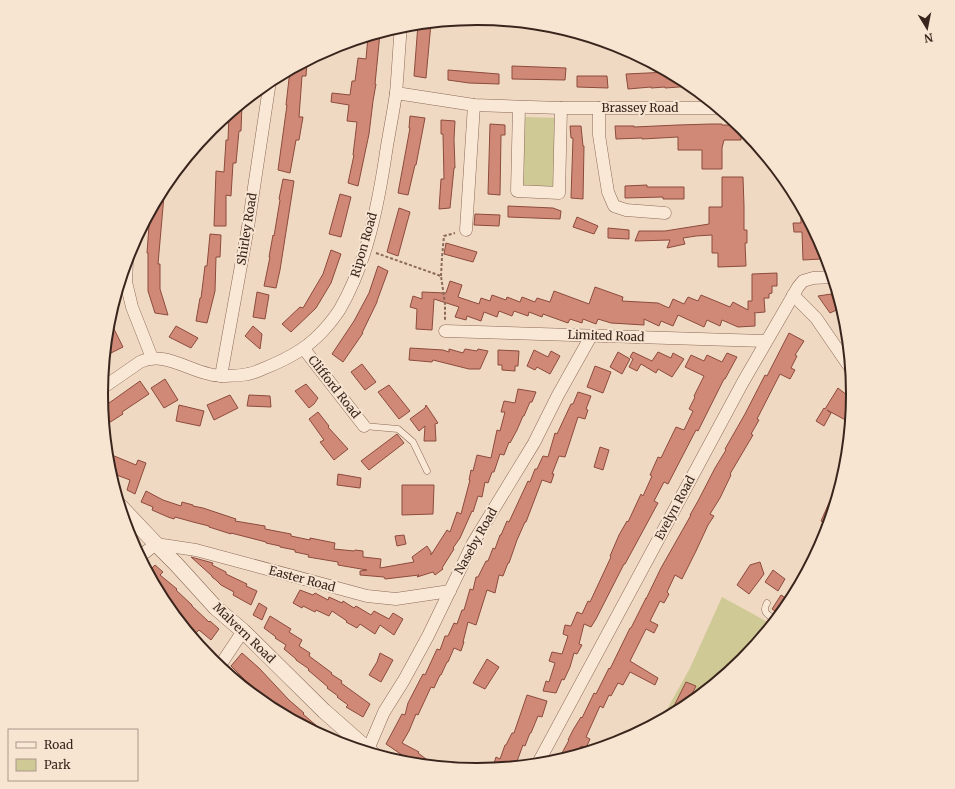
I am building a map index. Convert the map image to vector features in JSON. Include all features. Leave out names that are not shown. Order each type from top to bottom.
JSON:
[{"type":"street","name":"Ripon Road","points":[[152,358],[160,358],[209,374],[221,376],[249,374],[281,362],[304,348],[320,335],[340,310],[366,250],[380,188],[396,93],[400,33]]},
{"type":"street","name":"Shirley Road","points":[[221,376],[248,227],[269,89]]},
{"type":"street","name":"Brassey Road","points":[[396,93],[474,105],[561,108],[710,108]]},
{"type":"street","points":[[466,230],[474,105]]},
{"type":"street","points":[[519,107],[517,191],[559,193],[561,108]]},
{"type":"street","points":[[599,108],[599,135],[608,192],[614,206],[626,210],[665,213]]},
{"type":"street","name":"Evelyn Road","points":[[540,759],[743,382],[793,295],[803,281],[813,278],[827,277]]},
{"type":"street","points":[[108,385],[140,362],[145,359],[152,358],[132,307],[126,282]]},
{"type":"street","points":[[793,295],[816,318],[845,359]]},
{"type":"street","name":"Limited Road","points":[[445,331],[766,341]]},
{"type":"street","name":"Naseby Road","points":[[371,748],[384,712],[404,680],[428,636],[473,543],[534,443],[558,395],[591,336]]},
{"type":"street","name":"Clifford Road","points":[[304,348],[364,426]]},
{"type":"street","name":"Malvern Road","points":[[129,515],[216,608],[243,631],[324,712],[362,745]]},
{"type":"street","points":[[144,553],[156,544]]},
{"type":"street","name":"Easter Road","points":[[156,544],[196,550],[367,596],[396,600],[450,591]]},
{"type":"street","points":[[222,662],[243,631]]},
{"type":"lane","points":[[364,426],[398,428],[412,442],[427,471]]},
{"type":"lane","points":[[767,603],[765,606],[765,611],[772,618]]},
{"type":"path","points":[[445,331],[441,276],[444,236],[466,230]]},
{"type":"path","points":[[366,250],[441,276]]},
{"type":"green space","points":[[524,117],[559,118],[553,187],[522,186]]},
{"type":"green space","points":[[722,597],[768,622],[739,656],[721,672],[683,702],[666,712],[690,668]]},
{"type":"building","points":[[431,28],[426,78],[414,76],[418,30]]},
{"type":"building","points":[[379,39],[376,84],[369,134],[358,186],[348,183],[354,155],[357,122],[347,121],[349,105],[331,102],[332,93],[350,95],[352,81],[355,81],[358,58],[366,59],[367,42]]},
{"type":"building","points":[[512,66],[566,68],[565,80],[512,79]]},
{"type":"building","points":[[307,67],[306,76],[302,76],[299,117],[303,117],[299,140],[296,140],[290,173],[278,170],[289,77]]},
{"type":"building","points":[[448,70],[499,74],[499,84],[469,83],[448,80]]},
{"type":"building","points":[[658,73],[683,87],[628,89],[626,74]]},
{"type":"building","points":[[577,76],[607,76],[608,88],[577,87]]},
{"type":"building","points":[[242,110],[241,131],[239,131],[236,163],[233,163],[231,196],[226,195],[226,226],[214,226],[216,171],[224,172],[226,140],[228,140],[229,122]]},
{"type":"building","points":[[410,116],[425,118],[416,165],[408,195],[398,193],[410,128]]},
{"type":"building","points":[[441,120],[455,121],[455,168],[450,208],[439,209],[441,179],[444,179],[443,134],[441,134]]},
{"type":"building","points":[[490,124],[505,125],[505,135],[501,135],[500,195],[488,194]]},
{"type":"building","points":[[722,124],[730,125],[741,135],[741,140],[724,140],[722,148],[722,169],[702,169],[702,150],[678,150],[678,137],[616,139],[615,126],[634,127]]},
{"type":"building","points":[[570,126],[581,126],[584,146],[583,199],[571,198],[573,138],[571,138]]},
{"type":"building","points":[[722,177],[743,177],[744,230],[747,230],[747,243],[745,243],[746,266],[718,267],[718,253],[712,253],[712,235],[683,238],[685,244],[667,248],[670,240],[635,241],[639,231],[665,231],[709,224],[709,207],[722,207]]},
{"type":"building","points":[[283,179],[294,181],[276,288],[264,286]]},
{"type":"building","points":[[647,185],[647,187],[684,187],[684,199],[663,199],[663,197],[625,198],[625,186]]},
{"type":"building","points":[[340,194],[351,197],[341,237],[329,234]]},
{"type":"building","points":[[164,200],[158,264],[160,264],[160,289],[168,315],[155,313],[148,291],[147,253],[149,226]]},
{"type":"building","points":[[508,206],[553,208],[561,211],[560,219],[508,217]]},
{"type":"building","points":[[399,208],[410,212],[398,256],[387,252]]},
{"type":"building","points":[[475,214],[500,215],[499,226],[474,225]]},
{"type":"building","points":[[577,217],[598,226],[594,234],[573,227]]},
{"type":"building","points":[[801,217],[809,231],[821,259],[803,260],[802,232],[794,232],[793,223],[801,223]]},
{"type":"building","points":[[608,228],[629,230],[629,239],[608,238]]},
{"type":"building","points":[[210,234],[221,235],[220,257],[216,257],[215,291],[207,323],[196,321],[201,298],[205,266],[207,266]]},
{"type":"building","points":[[446,243],[477,252],[473,262],[444,254]]},
{"type":"building","points":[[331,250],[341,254],[331,283],[316,308],[291,332],[282,324],[300,307],[303,308],[323,274]]},
{"type":"building","points":[[378,266],[388,271],[377,302],[363,333],[343,362],[332,354],[354,321],[369,293]]},
{"type":"building","points":[[777,273],[777,286],[772,286],[772,293],[769,294],[769,298],[764,298],[765,312],[754,313],[755,326],[738,327],[722,320],[720,326],[707,320],[704,327],[678,315],[673,326],[661,321],[659,326],[644,319],[644,325],[611,323],[598,319],[596,324],[583,319],[582,323],[570,319],[568,323],[543,314],[542,317],[529,312],[528,316],[514,311],[512,316],[499,311],[497,317],[484,312],[481,321],[467,316],[466,320],[455,317],[459,307],[434,299],[432,330],[416,329],[417,309],[410,307],[413,296],[422,299],[422,292],[446,293],[450,281],[462,285],[458,297],[479,304],[481,298],[490,301],[492,295],[506,300],[507,297],[520,302],[522,297],[535,302],[537,298],[550,302],[554,291],[589,304],[595,287],[623,297],[622,301],[658,303],[669,308],[673,299],[684,304],[688,297],[698,301],[701,295],[730,307],[733,302],[748,310],[748,301],[752,301],[752,274]]},
{"type":"building","points":[[257,292],[269,295],[265,319],[253,317]]},
{"type":"building","points":[[831,294],[837,310],[830,313],[818,296]]},
{"type":"building","points":[[176,326],[198,338],[191,348],[169,337]]},
{"type":"building","points":[[253,326],[262,334],[260,349],[245,336]]},
{"type":"building","points":[[114,329],[123,347],[111,353],[111,346]]},
{"type":"building","points":[[789,333],[804,341],[795,355],[797,356],[791,368],[795,370],[790,379],[780,374],[757,419],[759,420],[751,434],[753,435],[730,474],[731,475],[720,498],[710,514],[714,516],[708,525],[682,579],[675,575],[667,592],[669,594],[664,603],[660,601],[650,621],[658,625],[654,633],[646,629],[630,661],[658,678],[655,685],[630,672],[623,685],[618,683],[611,696],[609,695],[603,708],[600,706],[586,737],[590,739],[586,747],[581,746],[580,749],[561,754],[573,730],[581,717],[582,718],[594,693],[596,694],[609,668],[610,669],[661,568],[691,515],[765,375],[767,376]]},
{"type":"building","points":[[410,348],[443,350],[449,352],[449,349],[463,353],[465,349],[488,351],[480,369],[469,369],[433,360],[432,362],[409,360]]},
{"type":"building","points":[[498,350],[519,351],[518,366],[515,366],[515,371],[502,370],[502,365],[498,365]]},
{"type":"building","points":[[534,350],[548,357],[551,351],[560,356],[550,374],[537,367],[535,370],[527,366]]},
{"type":"building","points":[[618,352],[630,359],[622,374],[610,367]]},
{"type":"building","points":[[633,352],[652,361],[658,352],[671,358],[673,353],[684,359],[672,377],[658,369],[656,373],[641,364],[637,371],[629,367],[633,359],[630,357]]},
{"type":"building","points":[[727,353],[737,357],[668,484],[664,482],[654,501],[658,503],[624,564],[596,619],[591,627],[584,624],[579,644],[582,645],[577,654],[574,653],[564,680],[562,679],[556,693],[543,691],[546,681],[549,682],[555,663],[549,661],[552,652],[562,654],[568,636],[563,634],[565,625],[571,626],[577,612],[582,614],[588,601],[590,602],[611,557],[610,556],[619,535],[627,521],[628,522],[641,494],[643,496],[652,476],[650,475],[658,457],[661,458],[676,427],[684,430],[693,411],[689,409],[704,376],[685,367],[691,355],[704,361],[707,355],[722,362]]},
{"type":"building","points":[[362,364],[376,382],[365,390],[351,372]]},
{"type":"building","points":[[595,366],[611,372],[603,393],[587,387]]},
{"type":"building","points":[[165,379],[178,400],[164,408],[151,388]]},
{"type":"building","points":[[140,381],[149,394],[122,412],[123,414],[109,423],[108,403]]},
{"type":"building","points":[[306,384],[318,398],[309,408],[295,391]]},
{"type":"building","points":[[389,385],[410,411],[399,419],[378,392]]},
{"type":"building","points":[[838,388],[847,395],[846,420],[827,410],[831,413],[824,426],[816,421],[824,408],[825,409]]},
{"type":"building","points":[[518,389],[536,392],[510,443],[509,442],[504,455],[500,454],[494,472],[492,472],[488,483],[485,482],[482,497],[478,496],[473,512],[472,511],[460,538],[442,568],[443,569],[435,575],[433,572],[417,577],[419,575],[385,579],[384,577],[360,575],[360,571],[367,570],[338,565],[338,562],[308,557],[309,555],[295,552],[295,550],[231,534],[209,526],[175,517],[174,519],[152,510],[153,507],[141,502],[146,491],[163,500],[181,506],[182,502],[193,505],[236,519],[235,521],[265,526],[265,529],[291,534],[291,536],[335,543],[334,549],[363,551],[363,557],[381,559],[380,568],[414,562],[412,557],[427,546],[431,552],[431,555],[447,530],[450,532],[457,512],[461,514],[470,480],[471,470],[473,471],[477,455],[491,458],[497,430],[500,431],[505,412],[501,412],[504,401],[515,403]]},
{"type":"building","points":[[578,392],[591,396],[586,409],[588,410],[585,419],[578,417],[565,457],[559,456],[552,474],[554,474],[551,483],[542,480],[509,563],[503,576],[499,575],[495,593],[487,590],[476,625],[468,622],[461,651],[454,648],[434,688],[431,687],[418,715],[416,714],[402,743],[419,752],[418,753],[429,761],[405,757],[386,744],[402,714],[405,715],[408,703],[423,674],[425,675],[437,649],[440,650],[445,636],[448,636],[454,623],[457,624],[462,610],[464,610],[470,589],[473,590],[476,577],[478,577],[486,561],[488,561],[493,548],[495,549],[507,521],[509,522],[528,481],[530,482],[535,469],[537,469],[543,456],[548,457],[555,433],[557,434],[571,404],[573,404]]},
{"type":"building","points":[[230,395],[238,408],[214,420],[207,405]]},
{"type":"building","points":[[249,395],[270,396],[271,407],[247,406]]},
{"type":"building","points":[[179,405],[204,411],[200,426],[176,421]]},
{"type":"building","points":[[426,405],[438,423],[435,424],[436,441],[424,441],[425,426],[419,431],[410,419],[425,408]]},
{"type":"building","points":[[318,412],[329,426],[328,427],[348,449],[334,460],[320,442],[324,440],[309,419]]},
{"type":"building","points":[[397,434],[404,443],[369,470],[361,461]]},
{"type":"building","points":[[600,447],[609,450],[603,470],[594,467]]},
{"type":"building","points":[[113,456],[136,465],[138,460],[146,463],[135,494],[127,490],[130,480],[117,475]]},
{"type":"building","points":[[338,474],[361,478],[360,488],[337,485]]},
{"type":"building","points":[[402,485],[434,485],[433,514],[402,515]]},
{"type":"building","points":[[832,496],[832,496],[824,523],[821,521]]},
{"type":"building","points":[[404,535],[406,544],[397,546],[395,536]]},
{"type":"building","points":[[191,557],[213,563],[212,565],[226,572],[226,574],[247,584],[246,586],[257,591],[251,605],[233,595],[234,592],[221,585]]},
{"type":"building","points":[[760,562],[764,574],[749,594],[737,585],[750,565]]},
{"type":"building","points":[[155,565],[163,572],[160,575],[177,589],[176,590],[209,622],[210,621],[219,629],[211,640],[199,630],[196,633],[170,600],[152,568]]},
{"type":"building","points":[[773,570],[785,579],[778,591],[765,582]]},
{"type":"building","points":[[300,590],[313,595],[315,593],[328,600],[329,597],[342,603],[343,601],[354,608],[356,606],[371,615],[374,611],[389,619],[393,613],[403,619],[394,635],[380,625],[375,634],[360,624],[357,628],[346,622],[347,621],[332,611],[329,616],[316,610],[315,612],[303,606],[302,608],[293,603]]},
{"type":"building","points":[[781,595],[786,598],[776,612],[772,609]]},
{"type":"building","points":[[259,603],[267,608],[262,620],[253,615]]},
{"type":"building","points":[[270,616],[291,629],[289,632],[302,640],[299,646],[310,653],[309,656],[342,681],[341,683],[370,704],[363,717],[346,707],[348,705],[327,688],[328,687],[308,670],[309,669],[284,649],[286,645],[264,628]]},
{"type":"building","points":[[242,653],[304,713],[303,714],[320,729],[272,702],[253,688],[231,666]]},
{"type":"building","points":[[380,653],[393,660],[381,682],[369,675],[377,662]]},
{"type":"building","points":[[487,659],[499,667],[485,689],[473,683]]},
{"type":"building","points":[[686,682],[696,686],[691,696],[673,708]]},
{"type":"building","points":[[527,695],[547,701],[542,717],[538,716],[525,746],[523,745],[517,762],[494,763],[496,757],[500,759],[505,745],[512,733],[514,733]]}]
